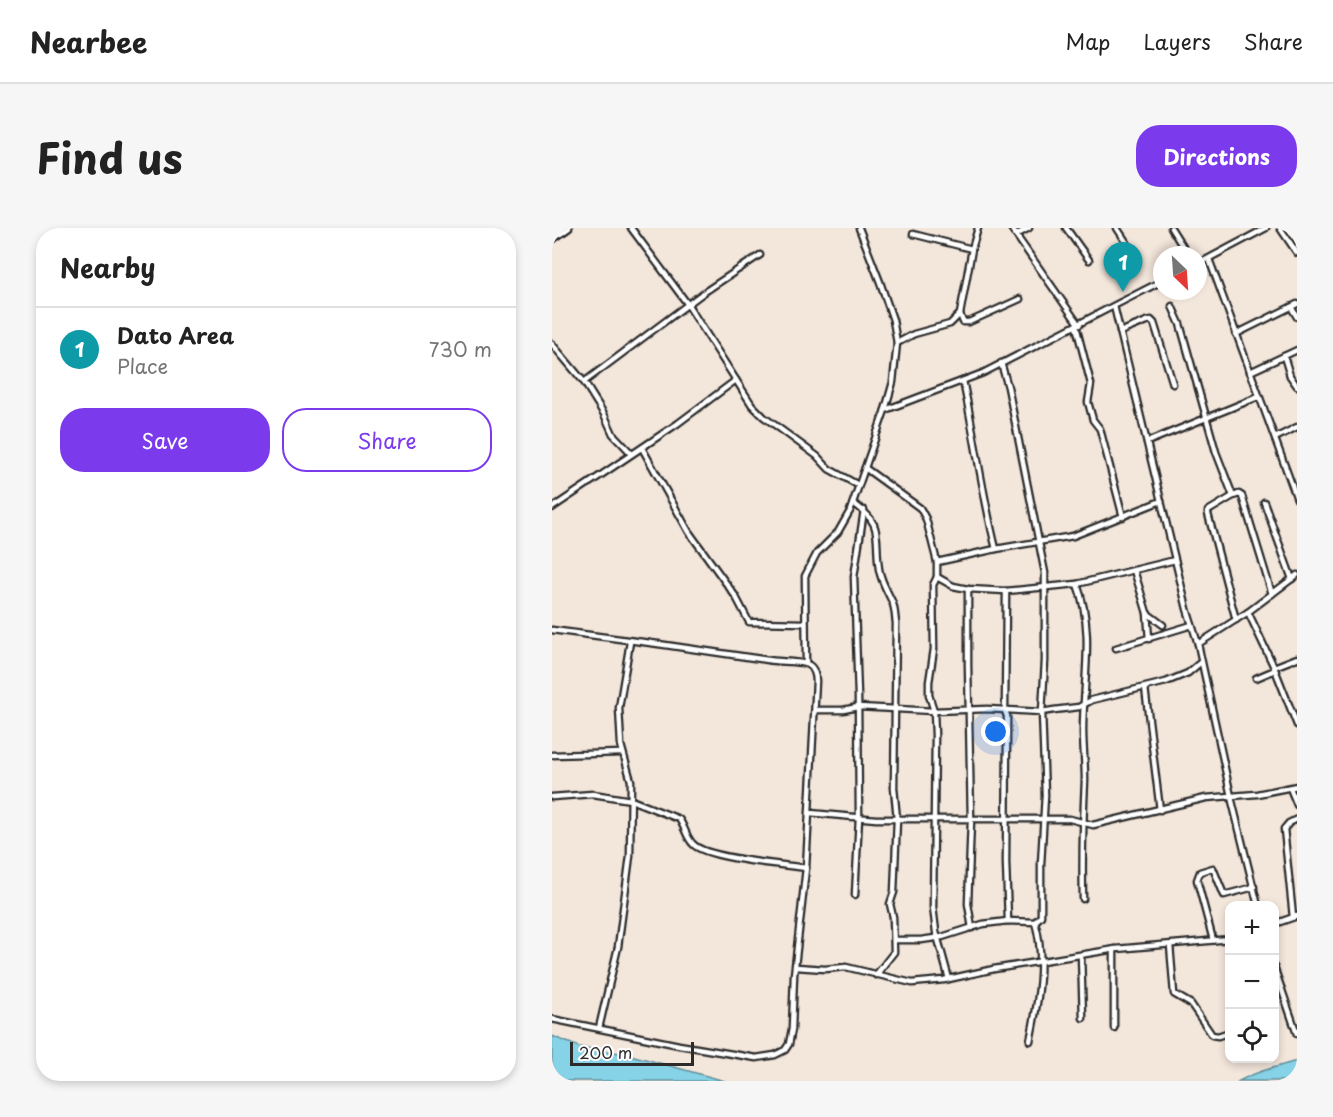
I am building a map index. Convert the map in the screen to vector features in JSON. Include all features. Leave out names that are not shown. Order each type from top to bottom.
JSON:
[{"type":"street","points":[[552,240],[569,228]]},
{"type":"street","points":[[632,228],[688,306],[752,405],[764,417],[817,456],[836,474],[858,485]]},
{"type":"street","points":[[806,664],[804,582],[807,570],[817,553],[838,532],[853,503],[893,382],[897,343],[893,320],[859,228]]},
{"type":"street","points":[[978,228],[960,314],[963,321],[969,322],[1020,299]]},
{"type":"street","points":[[1011,228],[1077,326],[1091,384],[1088,402],[1094,420],[1100,429],[1123,517]]},
{"type":"street","points":[[1016,235],[1029,228]]},
{"type":"street","points":[[1066,228],[1089,260]]},
{"type":"street","points":[[1117,228],[1134,254]]},
{"type":"street","points":[[1171,228],[1182,246]]},
{"type":"street","points":[[1266,228],[1209,259],[1297,499]]},
{"type":"street","points":[[1280,228],[1297,252]]},
{"type":"street","points":[[914,234],[972,249]]},
{"type":"street","points":[[584,382],[613,358],[703,293],[760,255]]},
{"type":"street","points":[[885,410],[963,381],[1077,326],[1153,286]]},
{"type":"street","points":[[1236,334],[1297,304]]},
{"type":"street","points":[[1114,306],[1175,560],[1198,644],[1231,796],[1257,901]]},
{"type":"street","points":[[1172,306],[1180,324],[1216,452],[1233,496]]},
{"type":"street","points":[[1291,307],[1297,317]]},
{"type":"street","points":[[897,343],[914,334],[950,324],[960,314]]},
{"type":"street","points":[[1120,332],[1151,320],[1154,322],[1173,384]]},
{"type":"street","points":[[552,344],[584,382],[613,434],[630,453]]},
{"type":"street","points":[[1250,372],[1297,350]]},
{"type":"street","points":[[1284,356],[1290,376],[1297,386]]},
{"type":"street","points":[[894,940],[937,938],[983,924],[1008,921],[1035,922],[1041,916],[1044,819],[1042,712],[1046,587],[1040,542],[1001,363]]},
{"type":"street","points":[[552,508],[736,381]]},
{"type":"street","points":[[963,381],[973,426],[980,481],[996,549]]},
{"type":"street","points":[[1147,442],[1258,397]]},
{"type":"street","points":[[1275,438],[1297,427]]},
{"type":"street","points":[[642,448],[689,532],[736,597],[749,622],[804,623]]},
{"type":"street","points":[[865,468],[920,508],[926,519],[937,562],[937,577],[933,585],[934,648],[929,682],[929,695],[934,711],[933,907],[937,938],[949,979]]},
{"type":"street","points":[[1289,475],[1297,471]]},
{"type":"street","points":[[1236,620],[1208,514],[1208,511],[1233,496],[1239,494],[1242,496],[1272,594]]},
{"type":"street","points":[[937,562],[1073,536],[1161,501]]},
{"type":"street","points":[[1198,644],[1248,612],[1295,577],[1264,502]]},
{"type":"street","points":[[853,503],[864,510],[875,525],[879,568],[895,614],[894,788],[897,819],[894,892],[890,904],[893,917],[894,954],[876,975]]},
{"type":"street","points":[[855,894],[859,817],[854,577],[864,510]]},
{"type":"street","points":[[937,577],[953,586],[1006,591],[1077,584],[1175,560]]},
{"type":"street","points":[[1134,570],[1147,614],[1149,639]]},
{"type":"street","points":[[1077,584],[1087,622],[1083,899]]},
{"type":"street","points":[[968,589],[971,820],[968,904],[972,928]]},
{"type":"street","points":[[1006,591],[1008,921]]},
{"type":"street","points":[[1248,612],[1297,725]]},
{"type":"street","points":[[1147,614],[1163,625]]},
{"type":"street","points":[[1116,648],[1192,625]]},
{"type":"street","points":[[552,630],[806,664],[810,665],[816,677],[806,868],[789,1044],[776,1055],[756,1058],[552,1019]]},
{"type":"street","points":[[599,1028],[616,954],[630,856],[630,775],[622,753],[619,708],[630,642]]},
{"type":"street","points":[[1256,678],[1297,658]]},
{"type":"street","points":[[816,710],[843,710],[858,707],[934,711],[969,709],[1042,712],[1079,707],[1085,702],[1166,682],[1188,673],[1201,662]]},
{"type":"street","points":[[1145,688],[1160,810]]},
{"type":"street","points":[[552,755],[622,753]]},
{"type":"street","points":[[810,813],[897,819],[1070,819],[1084,824],[1101,824],[1206,798],[1297,786]]},
{"type":"street","points":[[1290,788],[1297,805]]},
{"type":"street","points":[[552,797],[592,794],[631,800],[680,819],[690,841],[699,850],[806,868]]},
{"type":"street","points":[[1279,923],[1295,917],[1284,829],[1297,819]]},
{"type":"street","points":[[1213,940],[1197,880],[1200,872],[1213,868],[1224,895],[1254,887]]},
{"type":"street","points":[[1030,1041],[1035,1017],[1040,962],[1035,922]]},
{"type":"street","points":[[796,967],[825,969],[846,967],[912,983],[949,979],[1113,949],[1225,939]]},
{"type":"street","points":[[1170,945],[1174,994],[1191,1004],[1212,1035],[1225,1034]]},
{"type":"street","points":[[1113,949],[1114,1028]]},
{"type":"street","points":[[1081,956],[1083,1018]]},
{"type":"street","points":[[1279,979],[1297,1034]]},
{"type":"water","points":[[552,1036],[579,1047],[627,1054],[725,1081],[552,1081]]},
{"type":"water","points":[[1297,1061],[1297,1081],[1239,1081],[1260,1072]]},
{"type":"place","name":"Dato Area","points":[[1123,292]]}]
